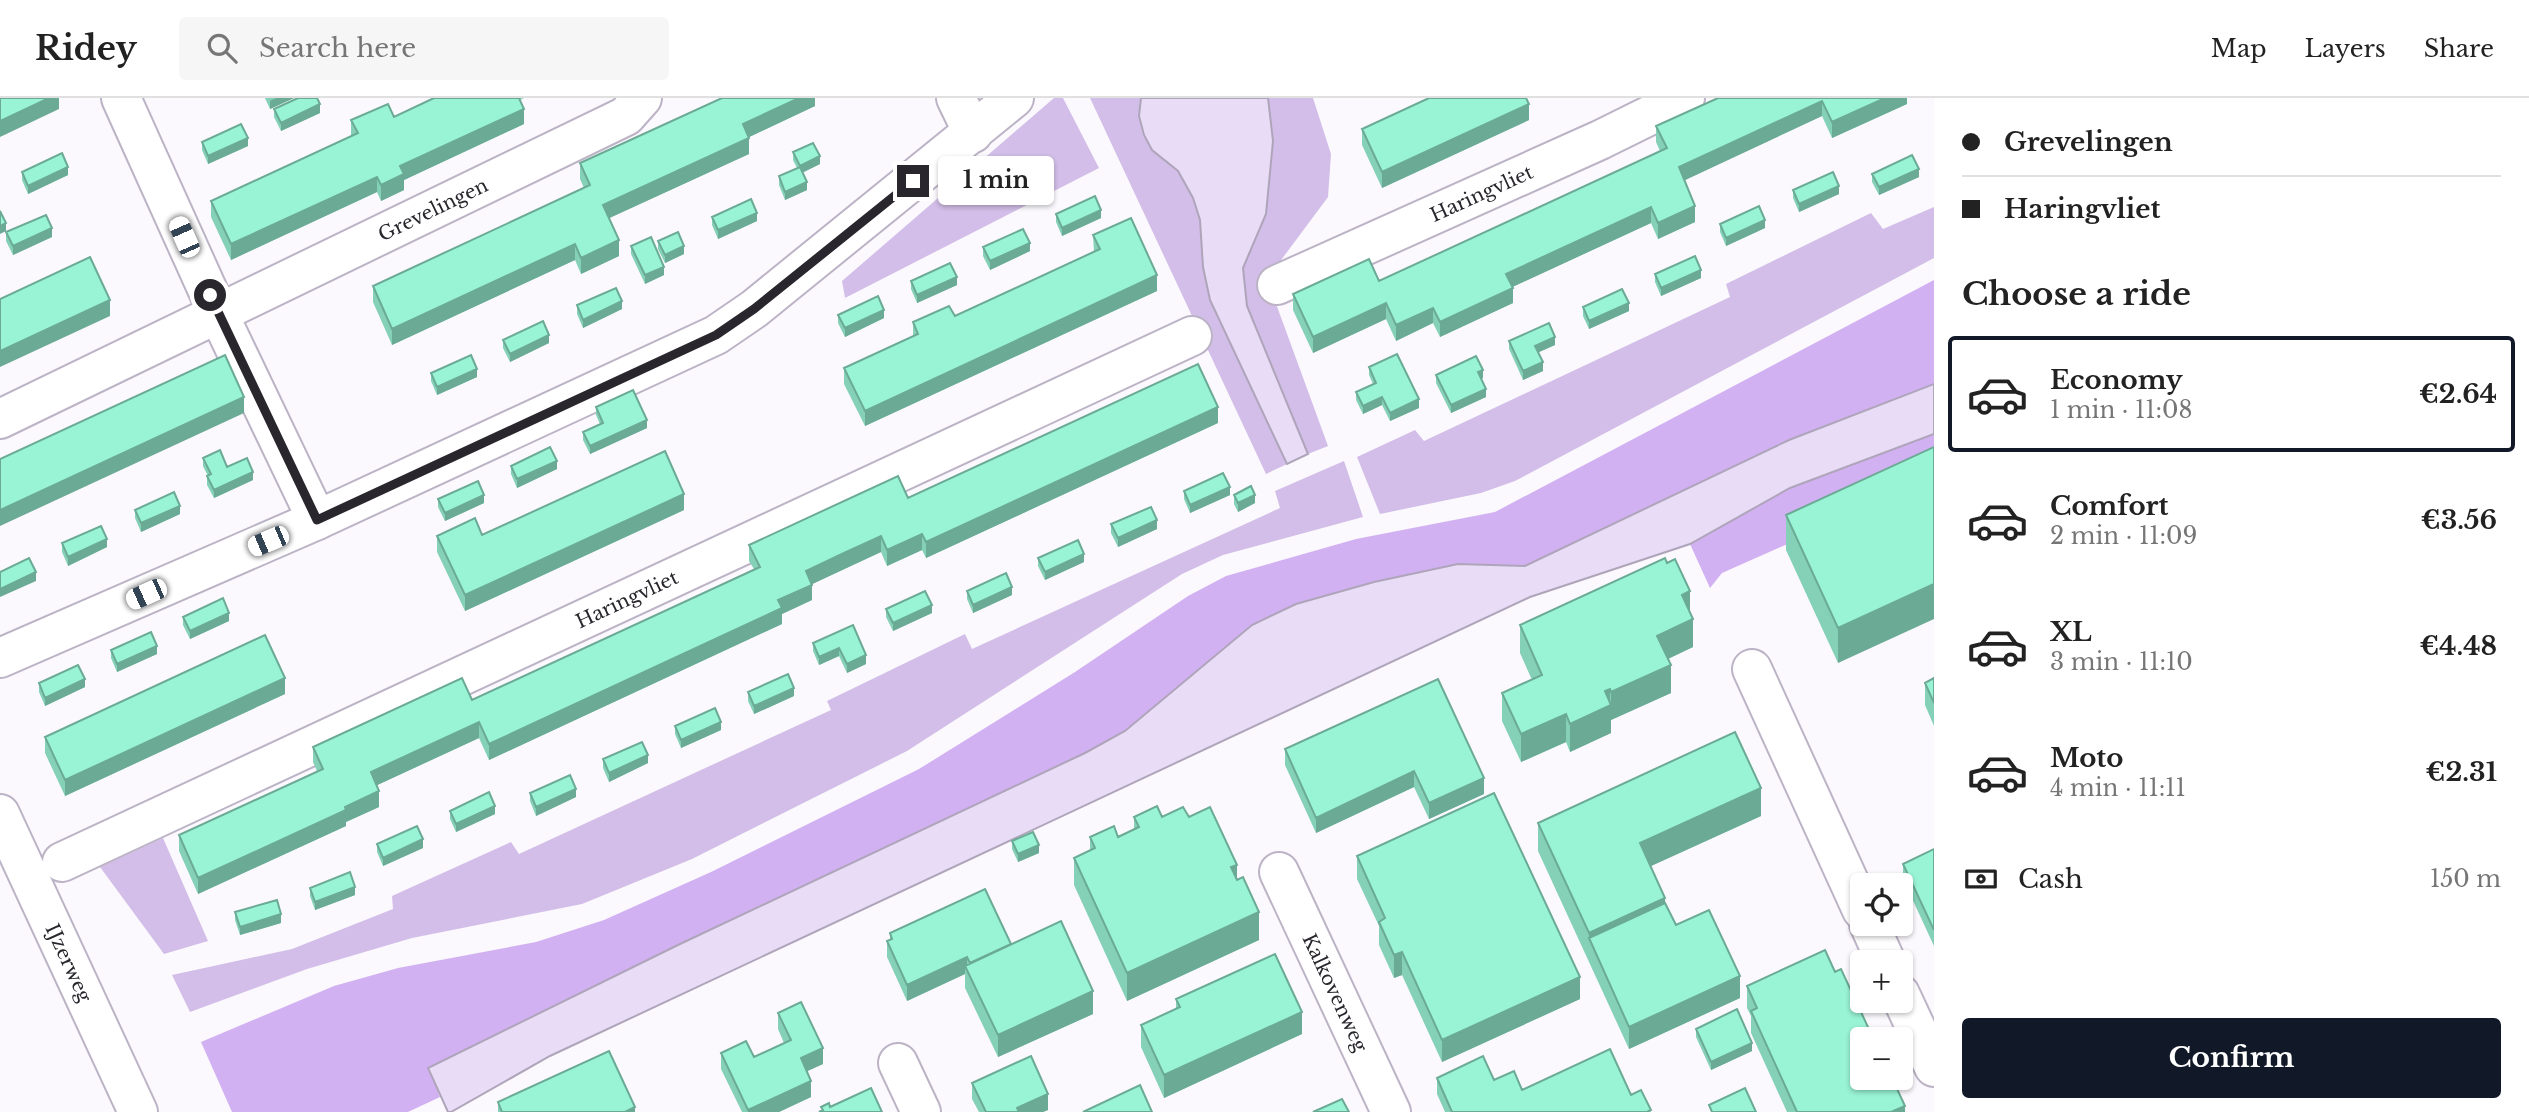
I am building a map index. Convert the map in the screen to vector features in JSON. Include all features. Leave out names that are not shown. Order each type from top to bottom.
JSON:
[{"type":"street","points":[[121,98],[218,313],[317,520]]},
{"type":"street","name":"Grevelingen","points":[[0,419],[626,116],[642,98]]},
{"type":"street","points":[[956,98],[972,133]]},
{"type":"street","points":[[0,658],[317,520],[716,335],[754,309],[1014,98]]},
{"type":"street","name":"Haringvliet","points":[[1277,285],[1685,98]]},
{"type":"street","name":"Haringvliet","points":[[62,862],[1192,337]]},
{"type":"street","points":[[1752,669],[1850,883]]},
{"type":"street","name":"IJzerweg","points":[[0,814],[138,1112]]},
{"type":"street","name":"Kalkovenweg","points":[[1279,872],[1391,1112]]},
{"type":"street","points":[[1909,1013],[1934,1068]]},
{"type":"street","points":[[898,1063],[921,1112]]},
{"type":"shaded area","points":[[1054,98],[1063,98],[1099,168],[845,298],[842,281]]},
{"type":"shaded area","points":[[1090,98],[1141,98],[1139,116],[1144,135],[1152,150],[1178,171],[1193,198],[1200,220],[1203,267],[1261,410],[1287,464],[1266,474]]},
{"type":"shaded area","points":[[1141,98],[1268,98],[1273,141],[1266,214],[1243,268],[1247,306],[1308,454],[1287,464],[1210,300],[1203,267],[1200,220],[1193,198],[1178,171],[1152,150],[1144,135],[1139,116]]},
{"type":"shaded area","points":[[1268,98],[1313,98],[1331,154],[1328,197],[1267,279],[1328,446],[1308,454],[1247,306],[1243,268],[1266,214],[1273,141]]},
{"type":"shaded area","points":[[1934,207],[1934,258],[1515,481],[1481,493],[1380,514],[1357,457],[1415,430],[1424,441],[1730,297],[1726,284],[1871,213],[1883,229]]},
{"type":"shaded area","points":[[1934,280],[1934,384],[1789,440],[1525,566],[1458,564],[1374,582],[1296,604],[1252,625],[1125,732],[680,944],[429,1068],[440,1097],[408,1112],[232,1112],[201,1042],[334,986],[398,968],[536,942],[604,920],[711,872],[919,769],[1075,672],[1188,596],[1226,576],[1356,539],[1495,512]]},
{"type":"shaded area","points":[[1934,384],[1934,434],[1790,488],[1690,544],[1530,597],[550,1056],[448,1112],[428,1068],[680,944],[1085,753],[1125,731],[1252,625],[1296,604],[1374,582],[1458,564],[1525,566],[1789,440]]},
{"type":"shaded area","points":[[1934,434],[1934,479],[1722,573],[1710,588],[1690,544],[1790,488]]},
{"type":"shaded area","points":[[1344,461],[1363,517],[1223,555],[1182,574],[907,751],[692,859],[582,904],[412,938],[307,969],[190,1012],[172,975],[292,949],[393,909],[392,896],[511,842],[519,854],[831,710],[827,701],[965,634],[972,649],[1280,508],[1275,491]]},
{"type":"shaded area","points":[[163,838],[208,941],[164,954],[100,867]]},
{"type":"building","points":[[0,98],[49,98],[0,121]]},
{"type":"building","points":[[298,98],[317,98],[320,104],[281,123],[274,109]]},
{"type":"building","points":[[434,98],[519,98],[524,109],[400,166],[404,174],[381,185],[377,177],[231,244],[211,201],[358,133],[351,120],[388,104],[394,117]]},
{"type":"building","points":[[722,98],[799,98],[743,124],[749,138],[603,205],[619,240],[581,258],[575,244],[392,329],[373,286],[590,185],[580,163]]},
{"type":"building","points":[[1429,98],[1526,98],[1529,104],[1382,172],[1362,129]]},
{"type":"building","points":[[1718,98],[1885,98],[1832,122],[1822,101],[1679,167],[1695,206],[1658,223],[1651,207],[1506,274],[1513,288],[1440,322],[1433,308],[1396,325],[1386,303],[1313,337],[1293,294],[1369,259],[1379,281],[1667,148],[1656,126]]},
{"type":"building","points":[[241,124],[248,138],[208,156],[202,142]]},
{"type":"building","points":[[813,143],[820,156],[800,166],[793,152]]},
{"type":"building","points":[[62,153],[68,167],[28,186],[22,172]]},
{"type":"building","points":[[1912,155],[1919,169],[1879,187],[1872,174]]},
{"type":"building","points":[[800,167],[807,182],[785,192],[779,176]]},
{"type":"building","points":[[1833,172],[1839,186],[1799,204],[1793,190]]},
{"type":"building","points":[[1095,196],[1101,210],[1062,228],[1056,214]]},
{"type":"building","points":[[751,199],[757,213],[718,230],[712,217]]},
{"type":"building","points":[[1759,206],[1765,220],[1726,238],[1720,224]]},
{"type":"building","points":[[0,211],[6,223],[0,226]]},
{"type":"building","points":[[46,215],[52,228],[13,246],[6,232]]},
{"type":"building","points":[[1131,218],[1157,275],[865,411],[844,368],[918,334],[913,322],[949,306],[955,316],[1100,249],[1093,235]]},
{"type":"building","points":[[1023,229],[1030,243],[990,261],[983,247]]},
{"type":"building","points":[[678,232],[684,246],[665,255],[658,241]]},
{"type":"building","points":[[651,237],[664,267],[645,275],[631,246]]},
{"type":"building","points":[[1695,256],[1701,270],[1661,288],[1655,274]]},
{"type":"building","points":[[90,257],[110,300],[0,351],[0,299]]},
{"type":"building","points":[[950,263],[957,277],[917,295],[911,281]]},
{"type":"building","points":[[616,288],[622,301],[583,320],[577,305]]},
{"type":"building","points":[[1622,289],[1629,303],[1589,321],[1583,307]]},
{"type":"building","points":[[878,296],[884,310],[845,328],[838,315]]},
{"type":"building","points":[[543,321],[549,335],[510,354],[503,340]]},
{"type":"building","points":[[1549,323],[1555,337],[1535,346],[1543,362],[1523,371],[1509,341]]},
{"type":"building","points":[[1397,354],[1419,399],[1390,413],[1382,397],[1363,406],[1356,392],[1376,383],[1369,367]]},
{"type":"building","points":[[225,355],[244,397],[0,510],[0,459]]},
{"type":"building","points":[[471,355],[477,369],[437,387],[431,373]]},
{"type":"building","points":[[1476,356],[1483,370],[1478,372],[1486,389],[1451,405],[1436,375]]},
{"type":"building","points":[[1198,364],[1218,407],[926,542],[922,534],[887,550],[881,536],[844,553],[806,571],[812,585],[778,600],[782,608],[489,744],[479,722],[371,772],[379,791],[345,807],[346,810],[198,878],[179,835],[323,769],[313,747],[462,678],[472,700],[760,567],[749,545],[898,476],[908,498]]},
{"type":"building","points":[[633,390],[647,420],[590,446],[583,432],[603,423],[596,407]]},
{"type":"building","points":[[550,447],[557,461],[517,479],[511,466]]},
{"type":"building","points":[[1934,447],[1934,584],[1838,628],[1786,515]]},
{"type":"building","points":[[220,450],[227,467],[247,458],[253,472],[214,490],[207,476],[211,474],[203,458]]},
{"type":"building","points":[[665,451],[684,494],[465,595],[437,536],[475,518],[482,535]]},
{"type":"building","points":[[1223,473],[1230,487],[1190,505],[1184,491]]},
{"type":"building","points":[[478,481],[484,495],[445,513],[438,499]]},
{"type":"building","points":[[1251,486],[1255,495],[1238,503],[1234,495]]},
{"type":"building","points":[[174,492],[180,506],[141,523],[135,510]]},
{"type":"building","points":[[1151,507],[1157,520],[1118,538],[1111,524]]},
{"type":"building","points":[[101,526],[107,539],[68,557],[62,543]]},
{"type":"building","points":[[1078,540],[1084,554],[1045,572],[1038,558]]},
{"type":"building","points":[[29,558],[36,572],[0,589],[0,572]]},
{"type":"building","points":[[1665,558],[1667,563],[1675,559],[1690,591],[1682,595],[1693,619],[1657,636],[1671,665],[1611,692],[1610,689],[1605,691],[1611,705],[1570,724],[1566,714],[1521,734],[1502,693],[1542,675],[1520,625]]},
{"type":"building","points":[[1006,573],[1012,587],[973,605],[967,591]]},
{"type":"building","points":[[925,591],[932,605],[893,623],[886,609]]},
{"type":"building","points":[[223,598],[229,613],[190,631],[183,617]]},
{"type":"building","points":[[853,625],[866,655],[847,664],[839,648],[819,657],[813,643]]},
{"type":"building","points":[[151,632],[157,646],[117,664],[111,650]]},
{"type":"building","points":[[265,635],[285,678],[65,780],[45,737]]},
{"type":"building","points":[[78,665],[85,679],[45,698],[39,683]]},
{"type":"building","points":[[788,674],[794,688],[754,706],[748,692]]},
{"type":"building","points":[[1934,678],[1934,703],[1925,683]]},
{"type":"building","points":[[1438,679],[1484,778],[1429,803],[1414,771],[1316,818],[1285,749]]},
{"type":"building","points":[[715,708],[721,722],[681,740],[675,726]]},
{"type":"building","points":[[1735,732],[1761,788],[1640,843],[1665,898],[1589,933],[1538,823]]},
{"type":"building","points":[[642,742],[648,755],[609,773],[603,759]]},
{"type":"building","points":[[570,775],[576,789],[536,807],[530,793]]},
{"type":"building","points":[[489,792],[495,806],[456,824],[450,811]]},
{"type":"building","points":[[1494,793],[1580,977],[1442,1040],[1402,952],[1394,955],[1379,922],[1385,918],[1357,856]]},
{"type":"building","points":[[1157,806],[1162,817],[1183,807],[1189,817],[1210,807],[1237,865],[1231,867],[1237,880],[1243,877],[1259,912],[1127,973],[1074,858],[1095,848],[1090,837],[1114,826],[1118,837],[1139,827],[1134,817]]},
{"type":"building","points":[[417,826],[423,839],[383,858],[377,844]]},
{"type":"building","points":[[1033,832],[1039,845],[1018,854],[1012,841]]},
{"type":"building","points":[[1934,849],[1934,930],[1913,885],[1913,873],[1907,873],[1903,864]]},
{"type":"building","points":[[350,872],[355,887],[315,902],[310,888]]},
{"type":"building","points":[[985,889],[1011,944],[970,963],[967,957],[907,985],[887,941],[892,939],[890,933]]},
{"type":"building","points":[[277,900],[281,914],[240,927],[235,912]]},
{"type":"building","points":[[1665,903],[1676,925],[1709,910],[1740,976],[1629,1027],[1589,938]]},
{"type":"building","points":[[1061,921],[1093,991],[998,1035],[965,966]]},
{"type":"building","points":[[1825,950],[1835,972],[1841,969],[1850,988],[1850,1013],[1861,1013],[1868,1027],[1850,1027],[1850,1090],[1898,1090],[1905,1106],[1891,1112],[1797,1112],[1751,1011],[1757,1008],[1747,986]]},
{"type":"building","points":[[1275,954],[1302,1012],[1164,1075],[1141,1025],[1180,1007],[1176,999]]},
{"type":"building","points":[[801,1002],[823,1048],[801,1058],[811,1081],[748,1110],[721,1053],[746,1041],[754,1057],[791,1040],[778,1013]]},
{"type":"building","points":[[1737,1009],[1752,1043],[1711,1062],[1696,1029]]},
{"type":"building","points":[[1610,1049],[1631,1095],[1641,1090],[1651,1110],[1452,1112],[1437,1078],[1483,1056],[1494,1080],[1514,1071],[1522,1090]]},
{"type":"building","points":[[609,1051],[635,1107],[625,1112],[502,1112],[498,1102]]},
{"type":"building","points":[[1031,1056],[1048,1094],[1017,1108],[1019,1112],[986,1112],[972,1083]]},
{"type":"building","points":[[1140,1085],[1152,1112],[1083,1112]]},
{"type":"building","points":[[871,1088],[882,1112],[819,1112],[823,1110],[821,1107],[829,1103],[830,1107]]},
{"type":"building","points":[[1745,1088],[1756,1112],[1712,1112],[1709,1105]]},
{"type":"building","points":[[1342,1099],[1349,1112],[1313,1112]]},
{"type":"route","points":[[210,295],[317,520],[716,335],[754,309],[913,181]]}]
